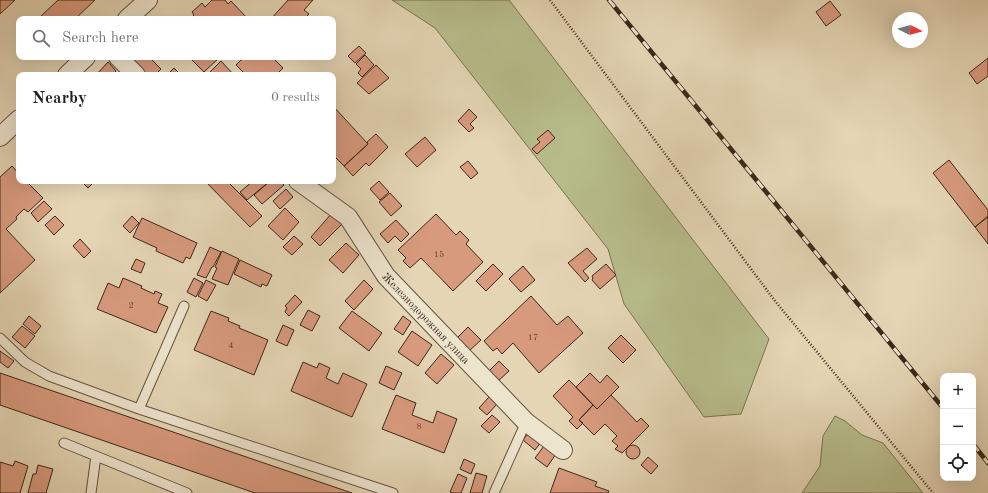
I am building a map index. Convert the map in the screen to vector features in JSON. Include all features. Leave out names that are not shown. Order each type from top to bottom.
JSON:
[{"type":"street","points":[[130,16],[148,0]]},
{"type":"street","points":[[70,72],[83,60]]},
{"type":"street","points":[[121,60],[133,72]]},
{"type":"street","points":[[0,136],[16,122]]},
{"type":"street","name":"Железнодорожная улица","points":[[302,184],[348,217],[386,276],[526,422],[563,450]]},
{"type":"lane","points":[[139,409],[184,306]]},
{"type":"lane","points":[[0,338],[25,362],[49,376],[139,409],[393,493]]},
{"type":"lane","points":[[494,493],[526,422]]},
{"type":"lane","points":[[64,443],[187,493]]},
{"type":"lane","points":[[91,493],[96,456]]},
{"type":"path","points":[[550,0],[775,302],[933,493]]},
{"type":"green space","points":[[392,0],[509,0],[769,339],[741,414],[704,417],[624,304],[608,249],[435,28]]},
{"type":"green space","points":[[835,416],[845,421],[862,435],[883,443],[923,493],[802,493],[820,466],[823,436]]},
{"type":"building","points":[[0,0],[15,0],[0,14]]},
{"type":"building","points":[[58,0],[95,0],[78,16],[41,16]]},
{"type":"building","points":[[212,0],[225,0],[228,4],[231,1],[245,16],[193,16],[194,15],[192,12],[202,3],[205,7]]},
{"type":"building","points":[[288,0],[313,0],[304,10],[309,14],[307,16],[274,16]]},
{"type":"building","points":[[830,1],[841,15],[826,26],[816,12]]},
{"type":"building","points":[[359,46],[366,53],[355,63],[348,56]]},
{"type":"building","points":[[365,55],[374,65],[362,77],[358,73],[361,69],[356,64]]},
{"type":"building","points":[[988,58],[988,76],[977,84],[969,73]]},
{"type":"building","points":[[132,60],[152,60],[161,69],[158,72],[144,72]]},
{"type":"building","points":[[192,60],[217,60],[204,72]]},
{"type":"building","points":[[241,60],[275,60],[283,68],[279,72],[243,72],[236,65]]},
{"type":"building","points":[[221,61],[231,72],[210,72]]},
{"type":"building","points":[[108,62],[116,71],[115,72],[99,72]]},
{"type":"building","points":[[376,65],[389,78],[369,94],[357,83]]},
{"type":"building","points":[[174,68],[178,72],[170,72]]},
{"type":"building","points":[[336,109],[368,144],[344,166],[336,158]]},
{"type":"building","points":[[469,109],[477,117],[470,124],[474,128],[469,132],[458,121]]},
{"type":"building","points":[[548,130],[555,138],[537,154],[532,149],[540,142],[537,139]]},
{"type":"building","points":[[376,134],[388,147],[369,166],[366,163],[353,176],[344,166],[368,144],[367,142]]},
{"type":"building","points":[[425,137],[436,150],[417,167],[405,154]]},
{"type":"building","points":[[949,160],[988,210],[988,216],[975,227],[933,173]]},
{"type":"building","points":[[468,161],[478,173],[471,179],[460,167]]},
{"type":"building","points":[[12,166],[16,171],[16,184],[29,184],[43,198],[28,212],[24,209],[16,217],[17,219],[6,229],[35,260],[0,293],[0,177]]},
{"type":"building","points":[[379,181],[389,192],[380,200],[370,189]]},
{"type":"building","points":[[84,184],[92,184],[88,188]]},
{"type":"building","points":[[208,184],[230,184],[262,216],[250,227]]},
{"type":"building","points":[[249,184],[266,184],[247,200],[240,192]]},
{"type":"building","points":[[267,184],[284,185],[262,204],[254,195]]},
{"type":"building","points":[[286,189],[293,197],[280,209],[273,201]]},
{"type":"building","points":[[390,193],[402,206],[391,216],[379,202]]},
{"type":"building","points":[[44,201],[52,209],[38,222],[31,213]]},
{"type":"building","points":[[285,208],[299,222],[283,240],[268,226]]},
{"type":"building","points":[[332,213],[342,224],[320,246],[311,237]]},
{"type":"building","points":[[436,214],[456,235],[460,231],[469,240],[466,244],[483,262],[453,291],[421,258],[410,268],[403,261],[406,258],[398,250]]},
{"type":"building","points":[[55,216],[64,225],[54,235],[45,225]]},
{"type":"building","points":[[132,216],[139,223],[130,233],[123,226]]},
{"type":"building","points":[[988,217],[988,244],[975,227]]},
{"type":"building","points":[[142,218],[197,243],[190,259],[186,257],[183,263],[156,251],[157,248],[133,237]]},
{"type":"building","points":[[396,220],[409,234],[401,242],[395,236],[388,243],[380,234]]},
{"type":"building","points":[[294,236],[303,244],[292,255],[283,247]]},
{"type":"building","points":[[80,239],[91,251],[84,258],[73,246]]},
{"type":"building","points":[[346,243],[359,255],[343,273],[329,260]]},
{"type":"building","points":[[210,247],[221,252],[206,278],[197,275]]},
{"type":"building","points":[[587,248],[597,259],[583,271],[589,278],[585,282],[568,263]]},
{"type":"building","points":[[222,251],[239,259],[228,285],[212,279],[217,268],[215,267]]},
{"type":"building","points":[[136,259],[145,263],[141,273],[131,269]]},
{"type":"building","points":[[240,260],[272,275],[267,286],[262,284],[261,287],[234,274]]},
{"type":"building","points":[[493,264],[503,274],[486,291],[476,281]]},
{"type":"building","points":[[606,264],[616,275],[600,289],[592,280],[592,276]]},
{"type":"building","points":[[523,266],[535,280],[521,292],[509,279]]},
{"type":"building","points":[[123,278],[142,286],[141,288],[154,294],[155,291],[162,294],[158,303],[168,307],[156,333],[97,309],[108,283],[119,288]]},
{"type":"building","points":[[194,278],[203,283],[196,297],[187,292]]},
{"type":"building","points":[[206,280],[216,285],[207,301],[198,296]]},
{"type":"building","points":[[364,280],[373,289],[354,310],[345,301]]},
{"type":"building","points":[[295,295],[302,302],[289,316],[285,312],[287,308],[285,306]]},
{"type":"building","points":[[531,296],[557,325],[568,316],[583,333],[539,373],[513,343],[502,354],[497,348],[493,351],[484,341]]},
{"type":"building","points":[[308,310],[320,316],[312,331],[300,325]]},
{"type":"building","points":[[211,311],[229,318],[228,321],[240,326],[239,328],[268,340],[254,375],[194,350]]},
{"type":"building","points":[[352,311],[382,333],[369,351],[339,328]]},
{"type":"building","points":[[29,316],[41,326],[35,334],[23,324]]},
{"type":"building","points":[[403,316],[411,322],[403,335],[394,329]]},
{"type":"building","points":[[283,325],[294,330],[287,346],[276,341]]},
{"type":"building","points":[[22,326],[35,336],[25,348],[12,337]]},
{"type":"building","points":[[468,327],[481,340],[469,351],[457,338]]},
{"type":"building","points":[[412,331],[432,345],[418,366],[398,352]]},
{"type":"building","points":[[621,335],[636,350],[623,363],[608,348]]},
{"type":"building","points":[[0,351],[14,361],[8,368],[0,362]]},
{"type":"building","points":[[441,354],[454,365],[437,384],[425,373]]},
{"type":"building","points":[[499,361],[509,371],[497,382],[488,372]]},
{"type":"building","points":[[303,362],[317,368],[319,363],[330,368],[326,378],[338,384],[343,373],[367,384],[352,417],[291,391]]},
{"type":"building","points":[[386,366],[402,373],[394,390],[379,383]]},
{"type":"building","points":[[0,373],[352,493],[255,493],[0,405]]},
{"type":"building","points":[[590,373],[600,383],[607,375],[619,387],[597,409],[576,387]]},
{"type":"building","points":[[569,380],[593,405],[579,420],[583,423],[577,429],[569,421],[573,417],[553,396]]},
{"type":"building","points":[[396,395],[416,403],[412,415],[433,423],[437,411],[457,419],[444,453],[382,429]]},
{"type":"building","points":[[611,395],[637,422],[641,418],[649,426],[622,453],[615,449],[618,446],[612,441],[617,436],[605,424],[594,435],[579,420],[593,405],[597,409]]},
{"type":"building","points":[[489,397],[497,404],[487,415],[479,408]]},
{"type":"building","points":[[492,415],[500,422],[489,433],[481,426]]},
{"type":"building","points":[[529,432],[541,442],[535,450],[523,440]]},
{"type":"building","points":[[633,445],[638,447],[640,452],[638,457],[633,459],[628,457],[626,452],[628,447]]},
{"type":"building","points":[[544,446],[556,454],[547,467],[535,458]]},
{"type":"building","points":[[648,457],[658,466],[651,474],[641,465]]},
{"type":"building","points":[[464,459],[475,464],[471,474],[460,469]]},
{"type":"building","points":[[15,461],[28,466],[20,493],[0,493],[0,462],[13,466]]},
{"type":"building","points":[[38,465],[53,469],[46,493],[28,493],[33,474],[36,474]]},
{"type":"building","points":[[559,468],[597,482],[595,486],[609,491],[608,493],[550,493]]},
{"type":"building","points":[[476,473],[487,476],[482,493],[470,493]]},
{"type":"building","points":[[458,474],[467,478],[461,493],[450,492]]},
{"type":"railway","points":[[609,0],[940,404]]},
{"type":"railway","points":[[974,445],[988,463]]}]
